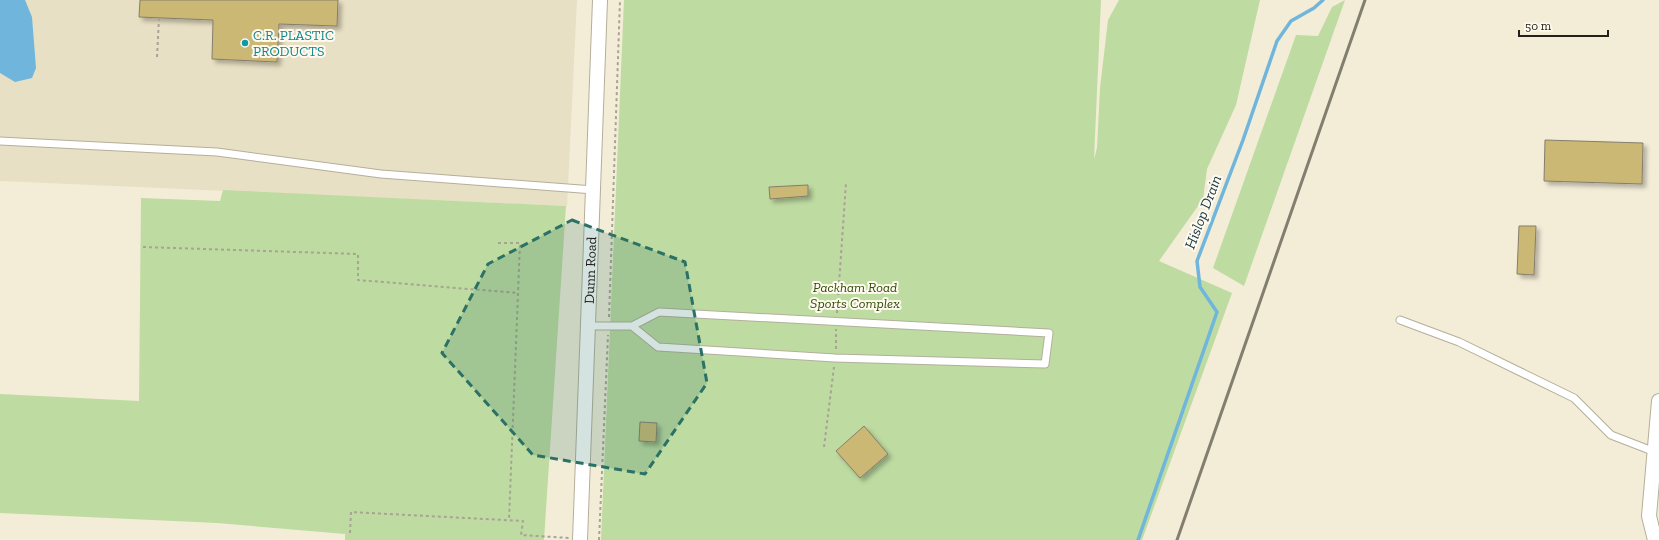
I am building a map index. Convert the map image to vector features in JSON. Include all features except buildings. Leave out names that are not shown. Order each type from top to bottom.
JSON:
[{"type":"street","name":"Dunn Road","points":[[580,539],[600,0]]},
{"type":"street","points":[[1655,540],[1650,516],[1659,401]]},
{"type":"lane","points":[[0,141],[217,152],[381,174],[594,190]]},
{"type":"lane","points":[[589,326],[632,326],[659,312],[1049,333],[1045,364],[835,358],[658,347],[632,326]]},
{"type":"lane","points":[[1400,320],[1459,342],[1574,398],[1611,434],[1655,452]]},
{"type":"path","points":[[599,540],[609,326],[620,0]]},
{"type":"path","points":[[157,57],[159,18]]},
{"type":"path","points":[[498,243],[520,243],[509,520]]},
{"type":"path","points":[[143,247],[358,254],[358,280],[518,293]]},
{"type":"path","points":[[350,533],[350,512],[523,521],[520,534],[580,539]]},
{"type":"highlighted area","points":[[572,220],[685,262],[707,383],[645,474],[533,455],[442,353],[488,264]]},
{"type":"shaded area","points":[[0,0],[577,0],[567,206],[0,181]]},
{"type":"green space","name":"Packham Road Sports Complex","points":[[624,0],[1101,0],[1094,159],[1097,148],[1100,88],[1108,20],[1119,0],[1260,0],[1236,105],[1207,169],[1203,199],[1159,261],[1232,293],[1142,540],[601,540]]},
{"type":"green space","points":[[1345,0],[1244,286],[1213,268],[1296,35],[1318,36],[1332,7]]},
{"type":"green space","points":[[223,190],[566,206],[544,540],[345,540],[345,534],[217,523],[0,513],[0,394],[139,401],[141,198],[220,201]]},
{"type":"water","points":[[0,0],[25,0],[32,17],[36,68],[32,78],[15,82],[0,73]]},
{"type":"waterway","name":"Hislop Drain","points":[[1138,540],[1217,312],[1200,287],[1197,261],[1243,140],[1277,41],[1291,21],[1314,8],[1323,0]]},
{"type":"railway","points":[[1177,540],[1365,0]]},
{"type":"place","name":"C.R. PLASTIC PRODUCTS","points":[[245,43]]}]
